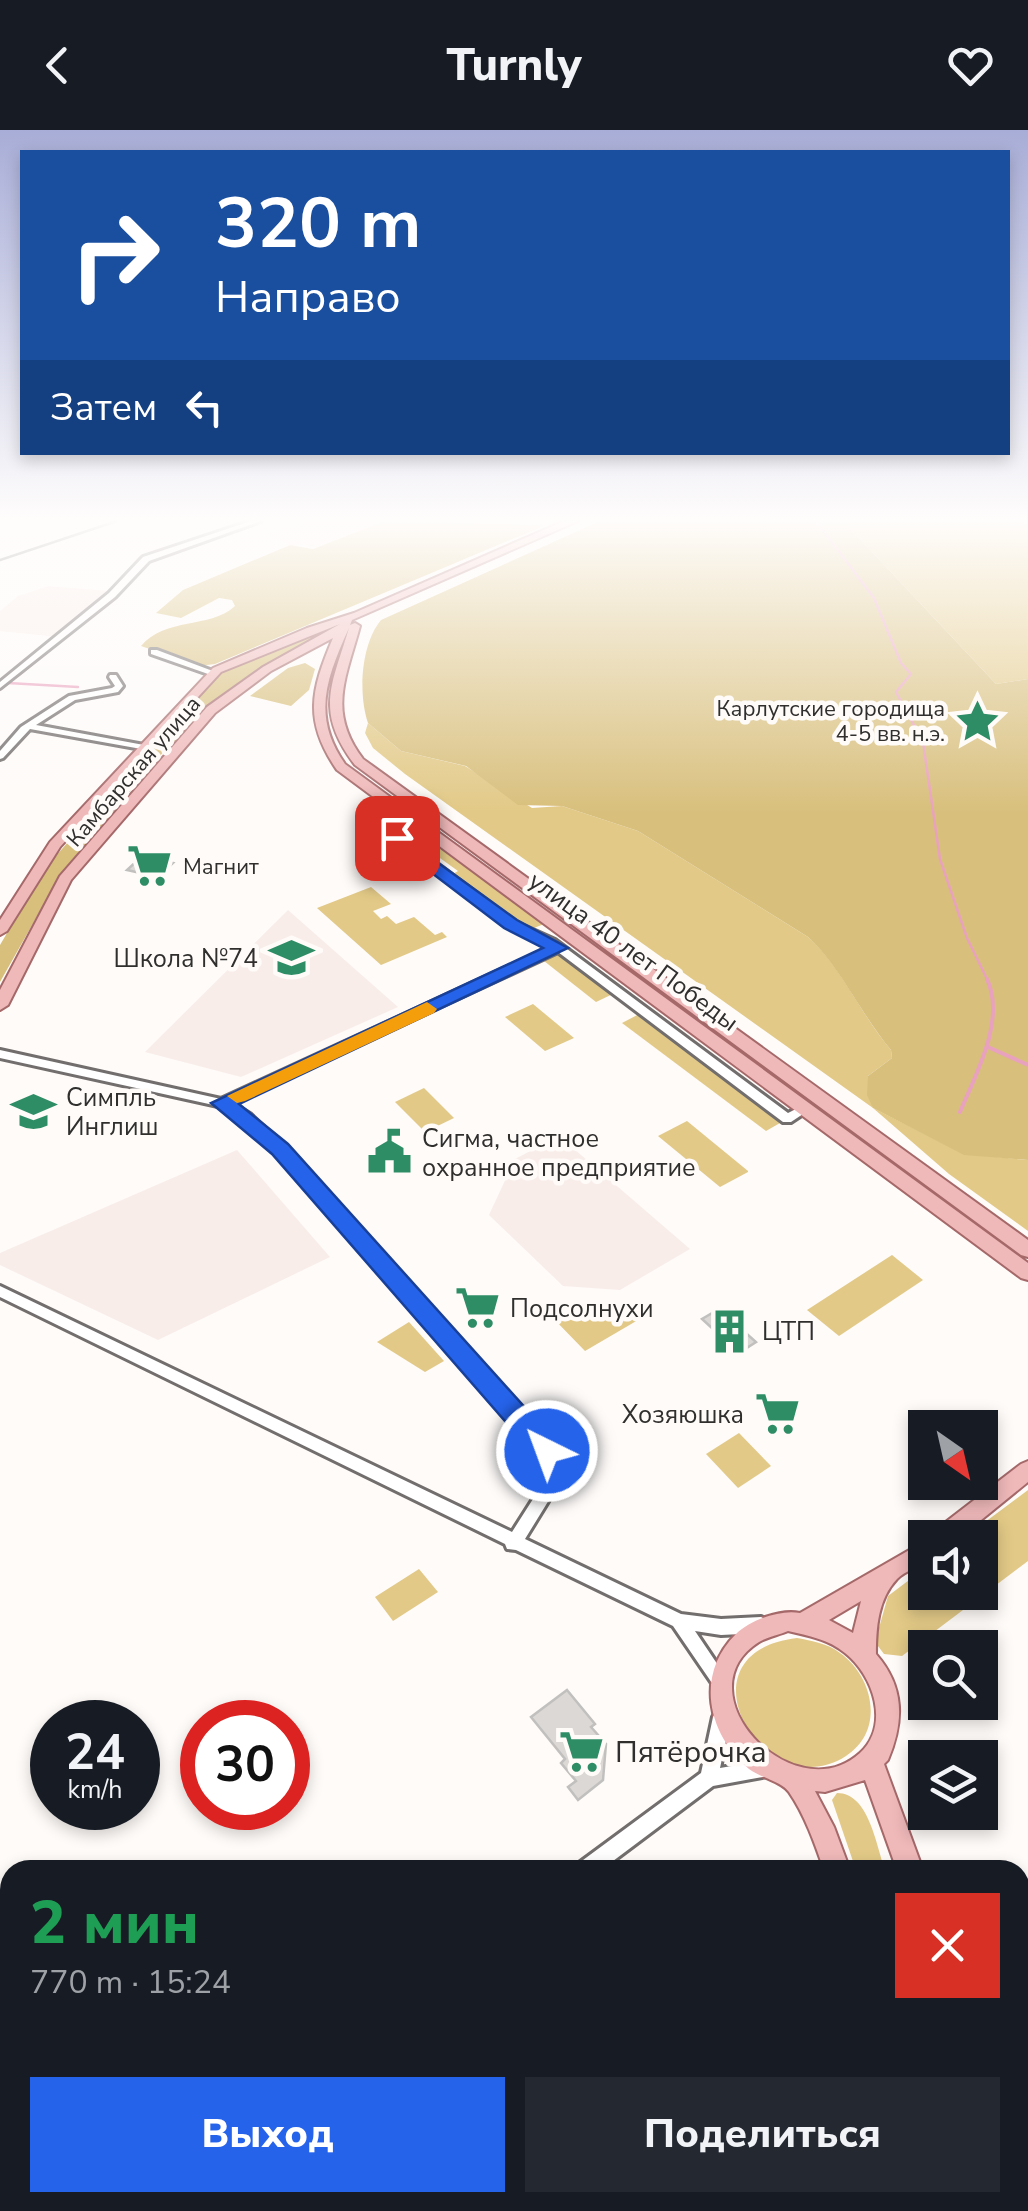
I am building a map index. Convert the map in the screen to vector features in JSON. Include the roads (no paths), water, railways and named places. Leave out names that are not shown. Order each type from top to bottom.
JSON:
[{"type":"main road","points":[[350,626],[367,618]]},
{"type":"main road","name":"Камбарская улица","points":[[0,1005],[65,879],[211,710],[281,662],[350,626]]},
{"type":"main road","name":"Камбарская улица","points":[[0,931],[55,845],[214,673],[350,626]]},
{"type":"main road","name":"улица 40 лет Победы","points":[[350,626],[328,669],[317,704],[316,727],[325,748],[384,800],[1028,1273]]},
{"type":"main road","name":"улица 40 лет Победы","points":[[350,626],[333,704],[334,726],[359,762],[1028,1250]]},
{"type":"main road","points":[[281,662],[312,659],[328,669]]},
{"type":"main road","points":[[965,1520],[1028,1470]]},
{"type":"main road","points":[[805,1622],[908,1561]]},
{"type":"main road","points":[[865,1653],[862,1626],[870,1600],[890,1573]]},
{"type":"main road","points":[[805,1622],[843,1636],[865,1653],[882,1680],[889,1704],[886,1734],[870,1760],[851,1773],[826,1780],[795,1778],[769,1768],[740,1744],[723,1714],[720,1680],[733,1649],[771,1624],[805,1622]]},
{"type":"main road","points":[[870,1760],[906,1860]]},
{"type":"main road","points":[[795,1778],[826,1836],[834,1860]]},
{"type":"street","points":[[0,686],[84,618]]},
{"type":"street","points":[[154,652],[214,673]]},
{"type":"street","points":[[0,756],[24,729],[33,727],[77,696],[115,690],[119,686],[113,677]]},
{"type":"street","points":[[33,727],[144,748]]},
{"type":"street","points":[[384,800],[397,838],[511,924],[558,948],[787,1119],[806,1108]]},
{"type":"street","points":[[222,1103],[558,948]]},
{"type":"street","points":[[604,983],[624,974]]},
{"type":"street","points":[[0,1054],[222,1103],[246,1117],[280,1149],[562,1465],[554,1486],[512,1544]]},
{"type":"street","points":[[0,1291],[678,1622],[721,1628],[771,1624]]},
{"type":"street","points":[[678,1622],[720,1680]]},
{"type":"street","points":[[709,1778],[723,1714]]},
{"type":"street","points":[[599,1860],[709,1778],[769,1768]]},
{"type":"waterway","points":[[19,675],[88,618]]},
{"type":"waterway","points":[[882,618],[901,663],[911,674],[896,692],[923,742],[940,859],[967,938],[988,981]]},
{"type":"waterway","points":[[8,683],[78,687]]},
{"type":"waterway","points":[[960,1112],[991,1029],[992,995],[987,979]]},
{"type":"waterway","points":[[988,1047],[1028,1065]]},
{"type":"place","name":"Карлутские городища 4-5 вв. н.э.","points":[[978,721]]},
{"type":"place","name":"Магнит","points":[[150,866]]},
{"type":"place","name":"Школа №74","points":[[291,958]]},
{"type":"place","name":"Симпль Инглиш","points":[[33,1111]]},
{"type":"place","name":"Сигма, частное охранное предприятие","points":[[389,1152]]},
{"type":"place","name":"Подсолнухи","points":[[477,1308]]},
{"type":"place","name":"ЦТП","points":[[729,1331]]},
{"type":"place","name":"Хозяюшка","points":[[777,1414]]},
{"type":"place","name":"Пятёрочка","points":[[582,1752]]}]
